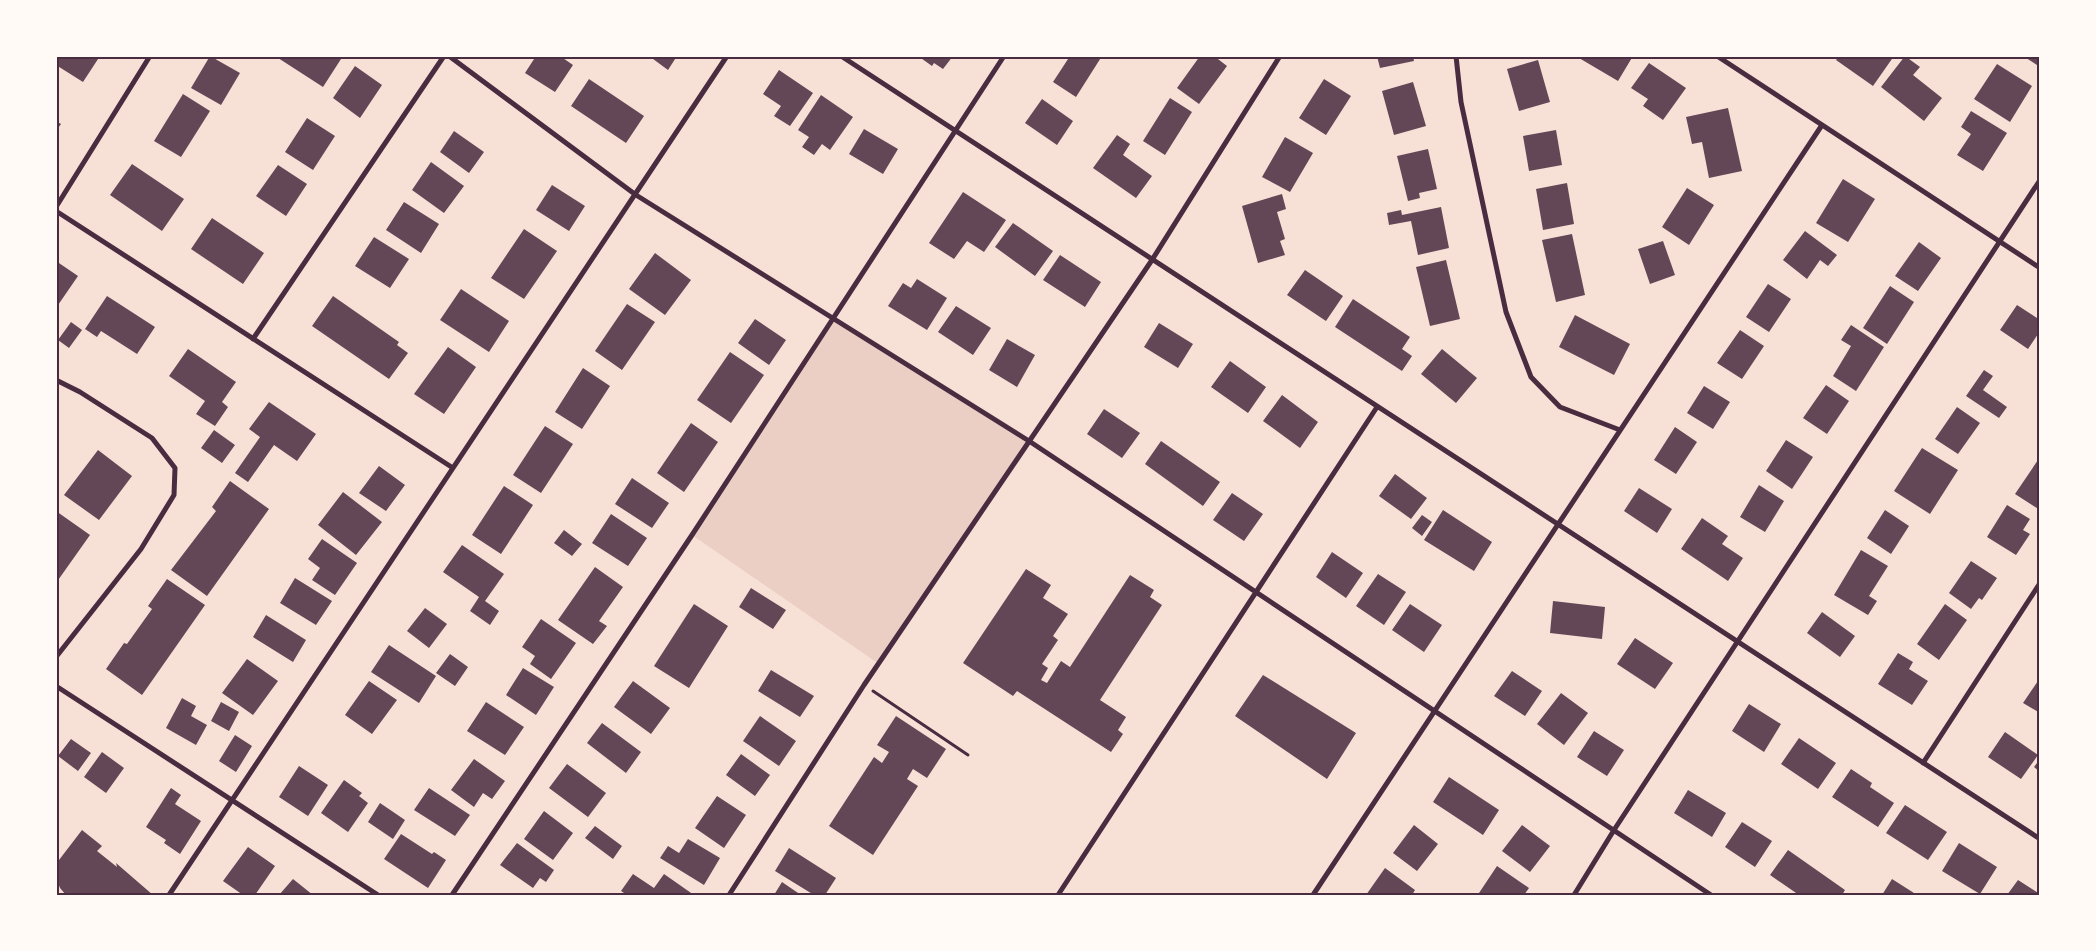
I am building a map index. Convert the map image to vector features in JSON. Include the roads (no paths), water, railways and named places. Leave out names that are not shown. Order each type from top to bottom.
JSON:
[{"type":"street","points":[[56,207],[150,56]]},
{"type":"street","points":[[253,339],[444,56]]},
{"type":"street","points":[[449,56],[636,195],[1030,441],[1711,895]]},
{"type":"street","points":[[169,895],[727,56]]},
{"type":"street","points":[[840,56],[2040,839]]},
{"type":"street","points":[[452,895],[692,535],[1004,56]]},
{"type":"street","points":[[729,895],[864,685],[1152,260],[1280,56]]},
{"type":"street","points":[[1456,56],[1461,102],[1506,312],[1531,377],[1560,407],[1620,430]]},
{"type":"street","points":[[1717,56],[2040,268]]},
{"type":"street","points":[[1313,895],[1822,125]]},
{"type":"street","points":[[1574,895],[1614,830],[2040,180]]},
{"type":"street","points":[[56,211],[453,468]]},
{"type":"street","points":[[56,380],[80,392],[152,438],[175,468],[174,495],[141,549],[56,656]]},
{"type":"street","points":[[1058,895],[1377,407]]},
{"type":"street","points":[[1924,763],[2040,583]]},
{"type":"street","points":[[56,686],[378,895]]}]
